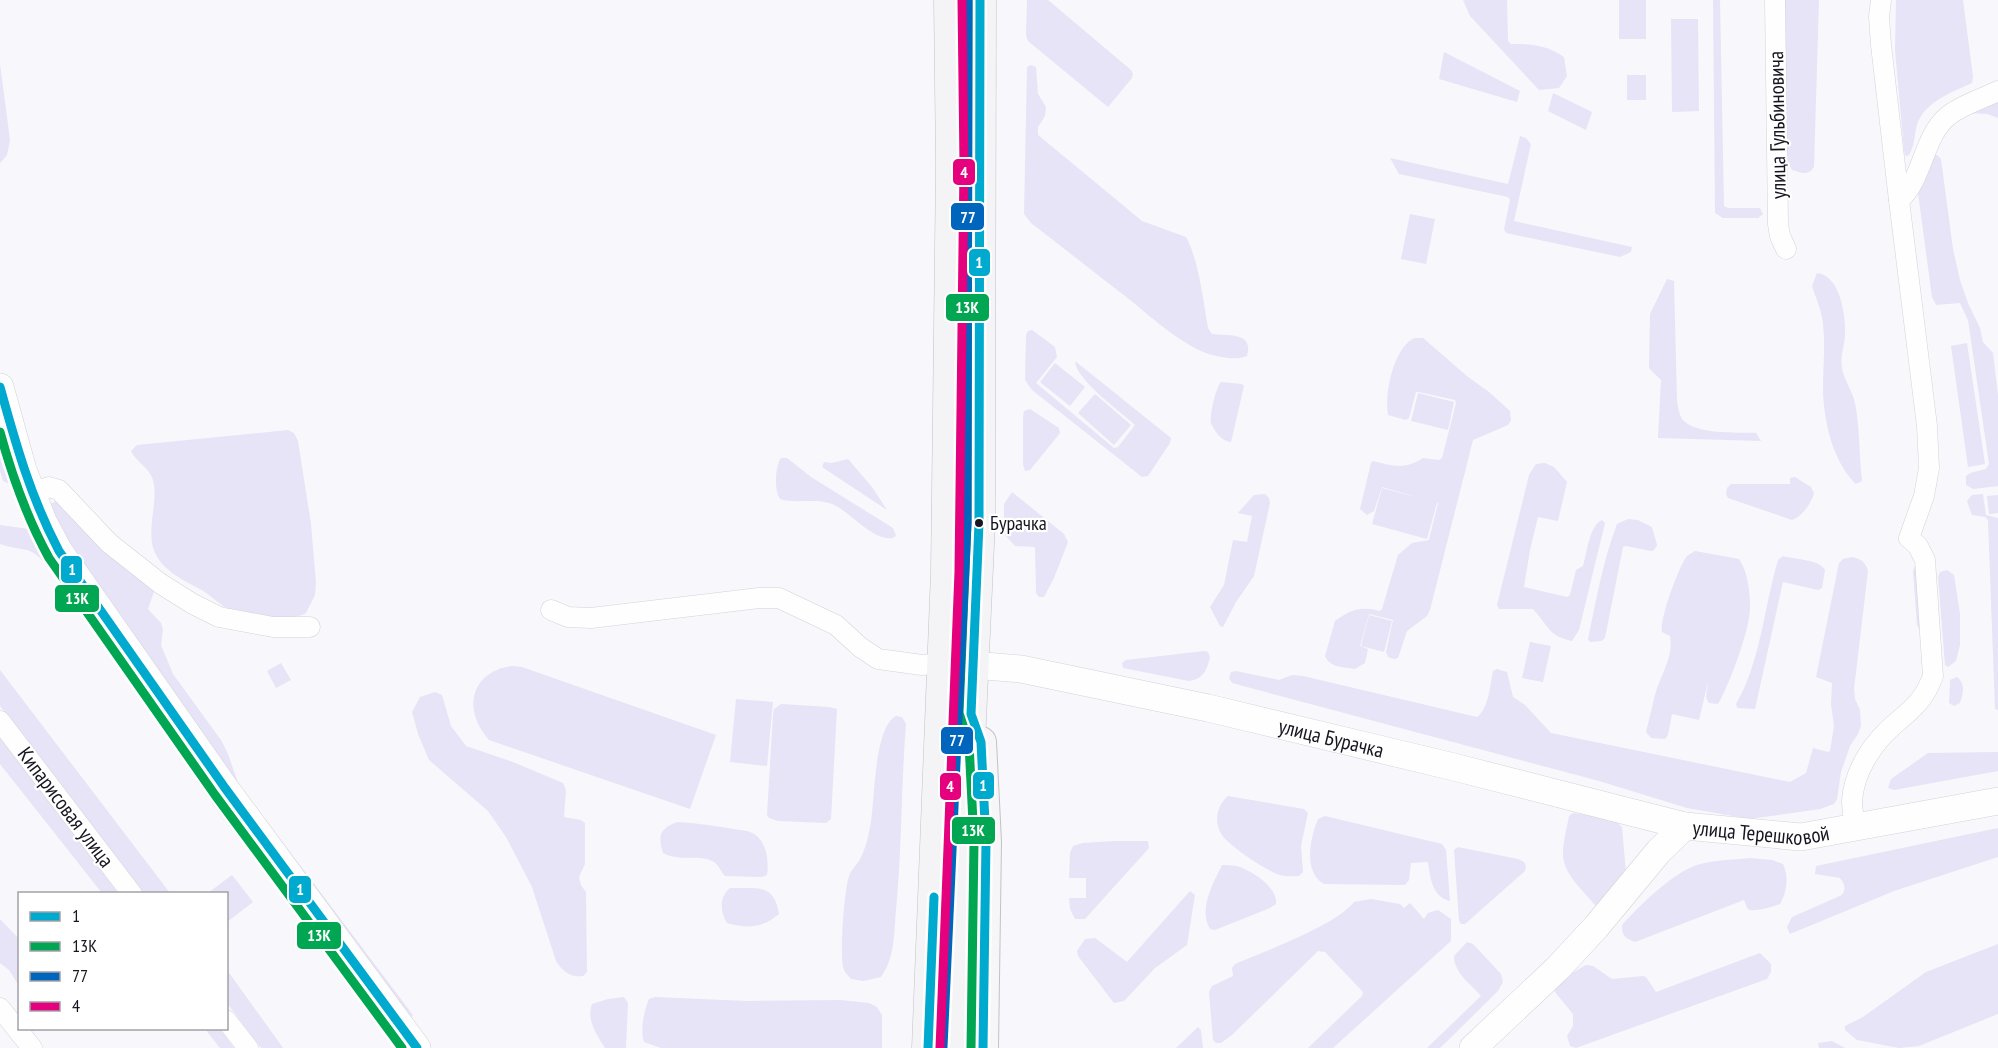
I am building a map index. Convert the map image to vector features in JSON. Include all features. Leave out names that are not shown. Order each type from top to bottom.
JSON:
[{"type":"highway","points":[[950,0],[952,166],[947,572],[958,664],[971,714],[955,1048]]},
{"type":"highway","points":[[928,1048],[958,664],[979,523],[980,0]]},
{"type":"main road","points":[[0,387],[23,470],[43,520],[65,560],[225,788],[417,1048]]},
{"type":"main road","name":"улица Бурачка","points":[[958,664],[1021,669],[1197,706],[1466,770],[1685,826]]},
{"type":"main road","points":[[971,714],[981,742],[986,842],[983,1048]]},
{"type":"main road","name":"улица Терешковой","points":[[1473,1048],[1557,968],[1596,927],[1659,851],[1685,826],[1801,837],[1998,801]]},
{"type":"street","name":"улица Гульбиновича","points":[[1775,0],[1778,224],[1786,249]]},
{"type":"street","points":[[1855,828],[1852,800],[1866,757],[1927,693],[1933,676],[1925,560],[1918,546],[1909,538],[1924,496],[1929,468],[1927,426],[1881,45],[1879,16],[1881,0]]},
{"type":"street","points":[[1899,200],[1909,192],[1920,163],[1944,119],[1998,91]]},
{"type":"street","points":[[32,493],[49,487],[59,490],[109,543],[161,584],[213,615],[273,627],[310,627]]},
{"type":"street","points":[[551,610],[568,617],[591,618],[759,598],[779,598],[836,625],[860,647],[878,659],[922,664],[958,664]]},
{"type":"street","name":"Кипарисовая улица","points":[[0,721],[130,892]]},
{"type":"street","points":[[0,1008],[32,1048]]},
{"type":"street","points":[[228,1023],[248,1048]]},
{"type":"shaded area","points":[[1027,0],[1048,0],[1131,70],[1132,78],[1108,107],[1028,41],[1026,35]]},
{"type":"shaded area","points":[[1463,0],[1507,0],[1508,41],[1511,44],[1539,46],[1564,57],[1567,76],[1559,88],[1539,90],[1470,16]]},
{"type":"shaded area","points":[[1619,0],[1646,0],[1646,39],[1619,39]]},
{"type":"shaded area","points":[[1713,0],[1720,0],[1724,206],[1760,208],[1763,214],[1758,218],[1723,218],[1715,213]]},
{"type":"shaded area","points":[[1783,0],[1819,0],[1814,167],[1807,173],[1792,170],[1786,160]]},
{"type":"shaded area","points":[[1896,0],[1963,0],[1973,77],[1972,83],[1940,99],[1926,110],[1917,125],[1908,156],[1905,155],[1904,150],[1895,50]]},
{"type":"shaded area","points":[[1671,19],[1698,19],[1699,111],[1672,112]]},
{"type":"shaded area","points":[[1444,52],[1520,91],[1517,102],[1439,79]]},
{"type":"shaded area","points":[[0,64],[10,140],[7,155],[0,163]]},
{"type":"shaded area","points":[[1031,65],[1036,67],[1038,94],[1046,107],[1045,116],[1038,127],[1038,135],[1142,221],[1186,237],[1197,269],[1208,328],[1212,334],[1243,339],[1247,343],[1247,356],[1221,357],[1187,344],[1031,223],[1024,214],[1027,67]]},
{"type":"shaded area","points":[[1627,75],[1646,75],[1646,100],[1627,100]]},
{"type":"shaded area","points":[[1553,93],[1592,112],[1586,130],[1548,111]]},
{"type":"shaded area","points":[[1998,100],[1998,118],[1987,114],[1966,113]]},
{"type":"shaded area","points":[[1520,136],[1526,138],[1531,144],[1514,221],[1632,247],[1631,252],[1620,257],[1506,233],[1504,229],[1510,200],[1508,197],[1399,174],[1390,158],[1508,184]]},
{"type":"shaded area","points":[[1935,155],[1941,159],[1953,249],[1960,280],[1980,328],[1983,342],[1993,353],[1998,395],[1998,486],[1973,489],[1966,485],[1966,476],[1986,469],[1989,464],[1968,320],[1960,303],[1936,305],[1932,297],[1918,193]]},
{"type":"shaded area","points":[[1410,214],[1435,219],[1426,264],[1401,259]]},
{"type":"shaded area","points":[[1817,273],[1832,281],[1843,309],[1845,336],[1842,368],[1855,403],[1859,432],[1862,481],[1856,484],[1841,465],[1831,441],[1825,416],[1823,326],[1812,286]]},
{"type":"shaded area","points":[[1667,279],[1674,281],[1677,401],[1682,419],[1696,428],[1706,430],[1756,433],[1761,441],[1658,438],[1661,380],[1649,368],[1650,314]]},
{"type":"shaded area","points":[[1032,330],[1055,347],[1057,357],[1036,383],[1114,448],[1118,447],[1135,425],[1090,386],[1077,369],[1075,361],[1171,438],[1148,476],[1142,477],[1032,390],[1025,380],[1026,335]]},
{"type":"shaded area","points":[[1415,338],[1423,338],[1489,392],[1510,411],[1511,420],[1508,425],[1473,440],[1430,610],[1427,616],[1407,631],[1398,658],[1388,657],[1386,652],[1393,620],[1369,614],[1360,646],[1368,649],[1365,663],[1355,669],[1338,666],[1330,663],[1325,656],[1335,621],[1356,610],[1380,611],[1382,609],[1398,555],[1412,543],[1429,540],[1438,503],[1427,539],[1372,524],[1382,488],[1423,499],[1382,487],[1374,511],[1367,515],[1360,509],[1373,461],[1405,466],[1423,458],[1439,460],[1442,458],[1455,400],[1416,392],[1409,418],[1406,420],[1388,415],[1389,384],[1396,360],[1401,350]]},
{"type":"shaded area","points":[[1967,343],[1985,464],[1968,467],[1951,346]]},
{"type":"shaded area","points":[[1055,363],[1085,387],[1070,406],[1040,382]]},
{"type":"shaded area","points":[[1221,382],[1244,386],[1231,442],[1219,436],[1211,423],[1213,402]]},
{"type":"shaded area","points":[[1418,393],[1454,402],[1448,430],[1411,421]]},
{"type":"shaded area","points":[[1095,394],[1131,425],[1114,445],[1078,413]]},
{"type":"shaded area","points":[[1030,409],[1059,428],[1060,433],[1030,470],[1025,471],[1023,417],[1024,411]]},
{"type":"shaded area","points":[[0,413],[14,483],[10,484],[3,481],[0,471]]},
{"type":"shaded area","points":[[288,430],[294,433],[298,441],[311,524],[315,595],[306,613],[299,616],[269,618],[237,613],[184,581],[158,559],[151,535],[153,480],[131,451],[137,445]]},
{"type":"shaded area","points":[[781,458],[787,458],[811,477],[893,528],[896,536],[885,538],[869,531],[832,504],[780,499],[776,479],[777,467]]},
{"type":"shaded area","points":[[848,459],[872,487],[887,510],[822,467],[824,462],[832,463]]},
{"type":"shaded area","points":[[1545,463],[1554,467],[1567,482],[1558,521],[1538,517],[1524,587],[1567,597],[1570,595],[1576,570],[1583,566],[1594,528],[1602,520],[1605,523],[1579,630],[1572,641],[1553,633],[1533,609],[1499,609],[1497,605],[1529,475],[1536,464]]},
{"type":"shaded area","points":[[1795,477],[1811,487],[1814,493],[1806,509],[1792,520],[1728,498],[1726,494],[1731,484],[1790,484],[1790,478]]},
{"type":"shaded area","points":[[1012,492],[1064,534],[1068,542],[1044,597],[1039,597],[1036,593],[1035,547],[1015,546],[1004,534],[1004,504]]},
{"type":"shaded area","points":[[1265,494],[1270,503],[1254,576],[1236,602],[1223,627],[1220,626],[1210,607],[1224,585],[1233,540],[1247,542],[1252,516],[1238,513],[1254,495]]},
{"type":"shaded area","points":[[1983,494],[1986,515],[1998,518],[1998,710],[1995,709],[1988,520],[1985,517],[1972,515],[1967,501],[1972,495]]},
{"type":"shaded area","points":[[1998,495],[1998,513],[1989,514],[1987,496]]},
{"type":"shaded area","points":[[57,501],[153,588],[154,592],[148,609],[161,623],[163,629],[161,645],[173,674],[221,740],[238,783],[413,1015],[411,1019],[341,934],[60,530],[50,504]]},
{"type":"shaded area","points":[[1628,519],[1638,520],[1652,527],[1657,545],[1651,551],[1623,547],[1605,638],[1601,641],[1590,642],[1588,639],[1608,552],[1617,524]]},
{"type":"shaded area","points":[[0,525],[29,529],[35,533],[388,1031],[362,1001],[216,809],[49,567],[31,552],[0,544]]},
{"type":"shaded area","points":[[1695,551],[1739,559],[1745,570],[1749,589],[1750,608],[1747,629],[1733,671],[1718,704],[1709,703],[1706,698],[1708,682],[1699,720],[1672,714],[1668,735],[1665,739],[1651,738],[1646,732],[1671,644],[1670,636],[1662,632],[1664,616],[1679,570],[1687,556]]},
{"type":"shaded area","points":[[1783,556],[1822,566],[1825,570],[1822,588],[1818,590],[1783,582],[1755,709],[1737,708],[1736,704],[1757,652],[1778,560]]},
{"type":"shaded area","points":[[1852,557],[1862,561],[1868,571],[1854,689],[1860,710],[1861,726],[1850,746],[1841,772],[1837,799],[1834,804],[1820,809],[1750,819],[1687,808],[1599,781],[1232,683],[1229,678],[1231,672],[1236,671],[1279,680],[1292,675],[1303,676],[1477,717],[1484,708],[1493,671],[1497,669],[1507,672],[1513,697],[1525,705],[1551,733],[1790,782],[1806,773],[1813,748],[1830,751],[1834,726],[1831,704],[1832,683],[1816,677],[1839,563],[1843,559]]},
{"type":"shaded area","points":[[1914,567],[1917,568],[1921,628],[1919,629],[1917,625]]},
{"type":"shaded area","points":[[1947,570],[1954,575],[1960,614],[1960,645],[1956,661],[1948,667],[1945,665],[1938,577],[1940,572]]},
{"type":"shaded area","points":[[1369,615],[1392,621],[1384,652],[1361,646]]},
{"type":"shaded area","points":[[1530,642],[1551,646],[1543,682],[1522,678]]},
{"type":"shaded area","points":[[1208,652],[1210,657],[1206,670],[1198,678],[1189,681],[1123,668],[1122,663],[1126,660]]},
{"type":"shaded area","points":[[281,663],[291,680],[276,688],[267,671]]},
{"type":"shaded area","points":[[512,666],[522,667],[716,735],[690,809],[489,740],[475,717],[473,705],[475,694],[479,684],[487,676]]},
{"type":"shaded area","points":[[0,670],[169,892],[141,892],[0,706]]},
{"type":"shaded area","points":[[1957,677],[1962,683],[1963,693],[1960,703],[1954,706],[1949,703],[1950,680]]},
{"type":"shaded area","points":[[435,692],[442,695],[451,726],[466,746],[513,762],[563,783],[566,790],[564,817],[585,823],[585,864],[579,877],[586,892],[587,972],[583,976],[568,973],[556,961],[532,887],[506,837],[488,811],[429,760],[412,712],[420,697]]},
{"type":"shaded area","points":[[736,699],[773,702],[767,766],[730,762]]},
{"type":"shaded area","points":[[781,704],[837,709],[831,819],[826,823],[778,821],[767,815],[773,714],[774,709]]},
{"type":"shaded area","points":[[896,716],[902,717],[906,724],[893,945],[886,970],[881,977],[863,981],[851,979],[843,967],[842,936],[846,894],[849,876],[858,863],[868,836],[879,748],[883,734]]},
{"type":"shaded area","points":[[0,737],[117,892],[101,892],[0,764]]},
{"type":"shaded area","points":[[1998,752],[1998,771],[1894,790],[1888,788],[1891,779],[1928,753]]},
{"type":"shaded area","points":[[1228,796],[1304,809],[1308,813],[1301,846],[1303,872],[1299,876],[1274,873],[1249,858],[1222,835],[1217,820],[1221,804]]},
{"type":"shaded area","points":[[1573,813],[1609,818],[1622,827],[1626,873],[1602,904],[1595,905],[1566,868],[1563,849],[1569,816]]},
{"type":"shaded area","points":[[1325,816],[1442,844],[1446,850],[1450,901],[1444,899],[1436,891],[1431,880],[1428,862],[1411,863],[1409,880],[1405,885],[1324,884],[1317,879],[1313,871],[1310,854],[1318,819]]},
{"type":"shaded area","points":[[677,822],[752,833],[764,846],[768,864],[767,875],[762,877],[725,876],[716,864],[707,859],[676,857],[663,853],[661,834],[667,827]]},
{"type":"shaded area","points":[[1998,828],[1998,857],[1894,891],[1790,934],[1787,927],[1792,917],[1843,893],[1844,886],[1840,878],[1815,874],[1816,866]]},
{"type":"shaded area","points":[[1115,841],[1148,841],[1149,848],[1085,919],[1075,919],[1070,909],[1069,898],[1086,898],[1086,878],[1069,878],[1070,853],[1073,846]]},
{"type":"shaded area","points":[[1458,847],[1518,859],[1526,866],[1525,871],[1465,924],[1459,921],[1454,850]]},
{"type":"shaded area","points":[[1750,858],[1772,860],[1783,864],[1786,884],[1780,904],[1751,910],[1747,908],[1744,900],[1635,942],[1623,934],[1622,925],[1629,917],[1675,876],[1685,870],[1707,862]]},
{"type":"shaded area","points":[[1222,865],[1237,866],[1256,875],[1273,891],[1276,904],[1215,930],[1210,929],[1206,905]]},
{"type":"shaded area","points":[[232,875],[253,902],[228,921],[228,892],[209,892]]},
{"type":"shaded area","points":[[730,888],[756,888],[768,892],[777,904],[779,914],[761,925],[742,926],[727,923],[723,914],[722,900]]},
{"type":"shaded area","points":[[1190,891],[1195,895],[1187,945],[1155,968],[1124,1001],[1114,1003],[1078,956],[1077,951],[1085,939],[1095,938],[1127,962]]},
{"type":"shaded area","points":[[1371,899],[1400,904],[1404,908],[1410,903],[1424,919],[1428,913],[1438,910],[1451,919],[1451,941],[1333,1048],[1308,1048],[1362,996],[1363,992],[1325,952],[1318,951],[1232,1035],[1221,1043],[1213,1040],[1209,992],[1212,986],[1233,976],[1232,968],[1235,964],[1316,929],[1345,911],[1354,902]]},
{"type":"shaded area","points":[[0,919],[18,938],[18,984],[9,970],[0,963]]},
{"type":"shaded area","points":[[1467,942],[1473,944],[1501,974],[1503,982],[1498,991],[1440,1048],[1427,1048],[1481,996],[1460,973],[1455,962],[1454,956]]},
{"type":"shaded area","points":[[1998,944],[1998,1014],[1919,1046],[1899,1048],[1857,1040],[1845,1030],[1845,1026],[1863,1017],[1926,972]]},
{"type":"shaded area","points":[[1760,953],[1771,964],[1771,972],[1767,979],[1576,1048],[1570,1046],[1567,1036],[1573,1026],[1573,1014],[1555,992],[1554,987],[1565,977],[1586,965],[1593,966],[1612,979],[1646,977],[1656,992]]},
{"type":"shaded area","points":[[228,971],[283,1048],[261,1048],[228,1004]]},
{"type":"shaded area","points":[[624,997],[628,1003],[626,1048],[605,1048],[591,1022],[592,1004]]},
{"type":"shaded area","points":[[655,997],[747,1001],[841,1000],[869,1003],[877,1007],[882,1015],[882,1048],[661,1048],[644,1042],[643,1037],[649,999]]},
{"type":"shaded area","points":[[1198,1027],[1201,1030],[1203,1048],[1176,1048]]},
{"type":"shaded area","points":[[206,1030],[221,1030],[234,1048],[220,1048]]},
{"type":"shaded area","points":[[1832,1041],[1845,1048],[1819,1048],[1818,1043]]},
{"type":"transit line","name":"4","points":[[940,1048],[959,572],[964,166],[962,0]]},
{"type":"transit line","name":"13К","points":[[968,0],[967,523],[959,713],[969,744],[974,842],[971,1048]]},
{"type":"transit line","name":"77","points":[[943,1047],[967,523],[968,0]]},
{"type":"transit line","name":"1","points":[[980,0],[979,523],[971,714],[981,742],[986,842],[983,1048]]},
{"type":"transit line","name":"1","points":[[0,387],[32,491],[59,551],[225,788],[417,1048]]},
{"type":"transit line","name":"13К","points":[[0,432],[21,496],[49,558],[215,795],[402,1048]]},
{"type":"transit line","name":"1","points":[[928,1048],[934,897]]},
{"type":"place","name":"Бурачка","points":[[979,523]]}]
